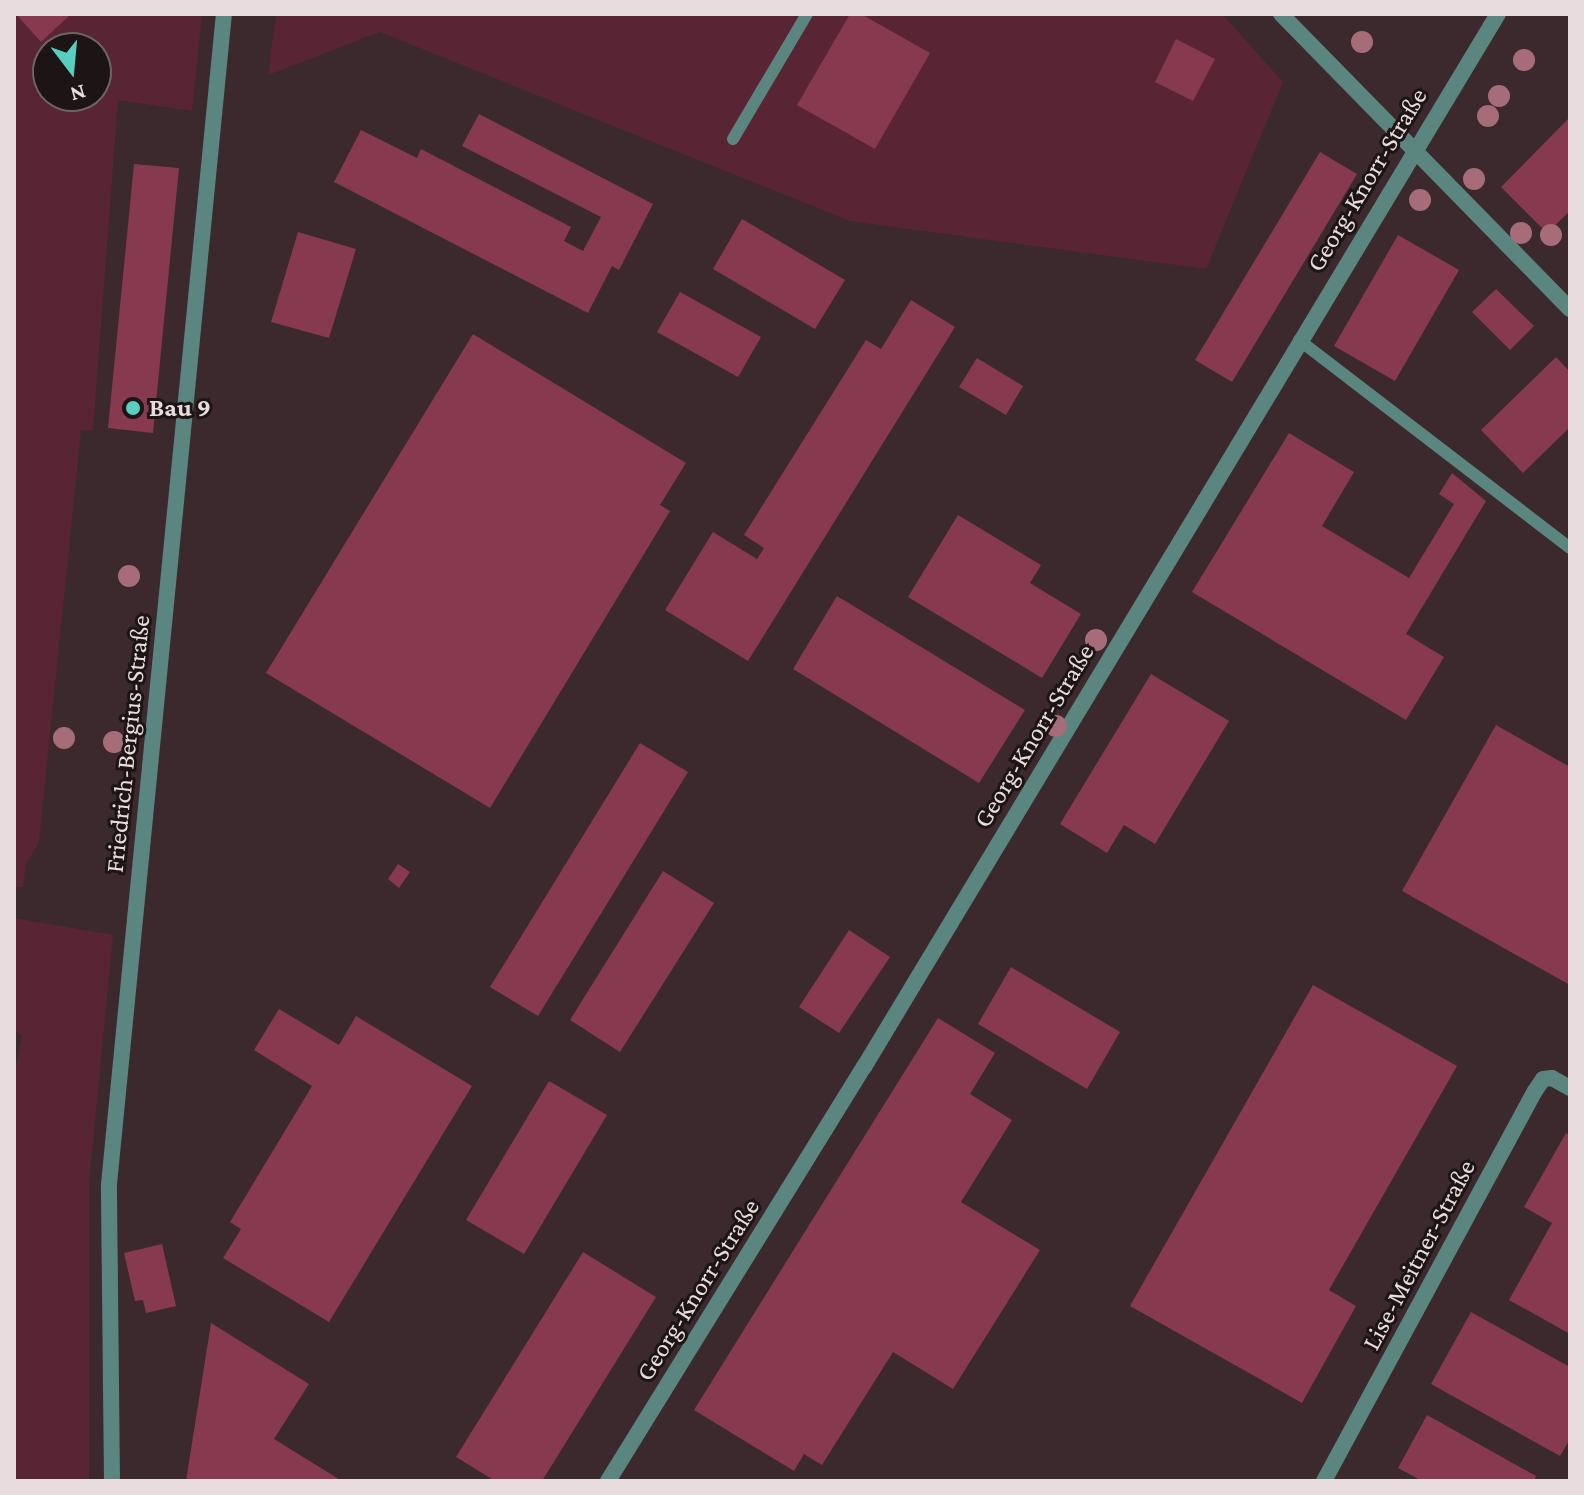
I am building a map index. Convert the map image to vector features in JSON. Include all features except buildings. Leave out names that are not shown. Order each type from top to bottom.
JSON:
[{"type":"street","name":"Friedrich-Bergius-Straße","points":[[112,1481],[109,1184],[224,14]]},
{"type":"street","points":[[1281,14],[1412,152],[1570,309]]},
{"type":"street","name":"Georg-Knorr-Straße","points":[[608,1481],[864,1067],[1412,152],[1498,14]]},
{"type":"street","name":"Lise-Meitner-Straße","points":[[1324,1481],[1535,1091],[1543,1079],[1552,1078],[1570,1088]]},
{"type":"lane","points":[[733,139],[807,14]]},
{"type":"lane","points":[[1299,340],[1570,548]]},
{"type":"shaded area","points":[[14,14],[202,14],[192,111],[118,100],[93,430],[81,430],[39,842],[26,864],[23,887],[14,887]]},
{"type":"shaded area","points":[[276,14],[1222,14],[1283,82],[1206,269],[850,221],[380,32],[268,75]]},
{"type":"shaded area","points":[[14,918],[113,935],[89,1184],[89,1481],[14,1481],[14,1076],[22,1036],[14,1030]]},
{"type":"place","name":"Bau 9","points":[[133,408]]}]
